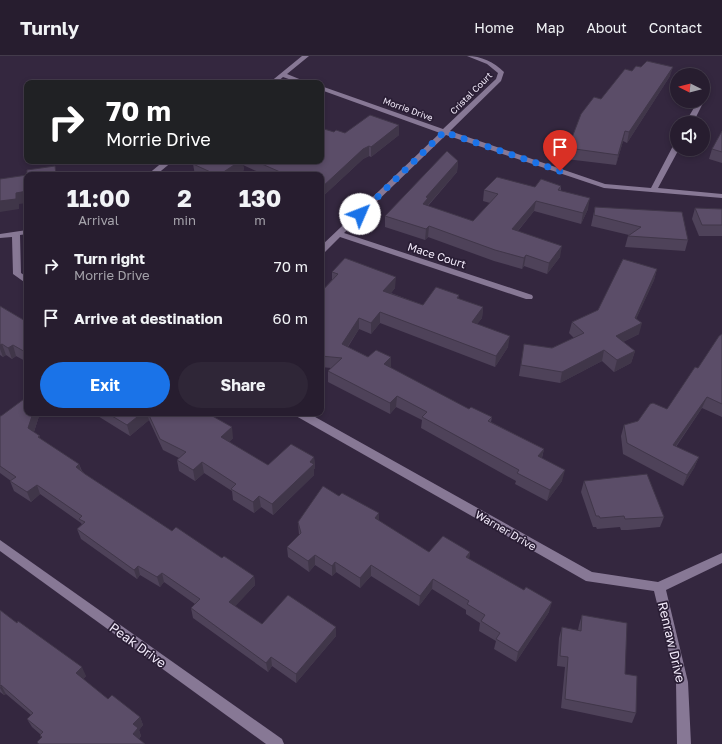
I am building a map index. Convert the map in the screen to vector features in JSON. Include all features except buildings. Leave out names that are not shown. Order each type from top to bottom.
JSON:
[{"type":"street","points":[[276,80],[306,56]]},
{"type":"street","name":"Cristal Court","points":[[444,132],[499,80],[501,72],[489,63],[470,56]]},
{"type":"street","points":[[283,75],[297,80]]},
{"type":"street","name":"Morrie Drive","points":[[324,89],[444,132],[604,186],[722,196]]},
{"type":"street","points":[[324,248],[444,132]]},
{"type":"street","points":[[653,191],[672,156]]},
{"type":"street","points":[[155,172],[165,164]]},
{"type":"street","points":[[0,236],[24,233]]},
{"type":"street","points":[[16,234],[17,274],[24,279]]},
{"type":"street","name":"Mace Court","points":[[338,234],[529,297]]},
{"type":"street","name":"Warner Drive","points":[[305,416],[590,578],[659,588]]},
{"type":"street","name":"Peak Drive","points":[[0,545],[277,744]]},
{"type":"street","points":[[659,588],[722,558]]},
{"type":"street","name":"Renraw Drive","points":[[659,588],[682,682],[684,744]]},
{"type":"route","points":[[360,214],[444,132],[560,171]]}]
